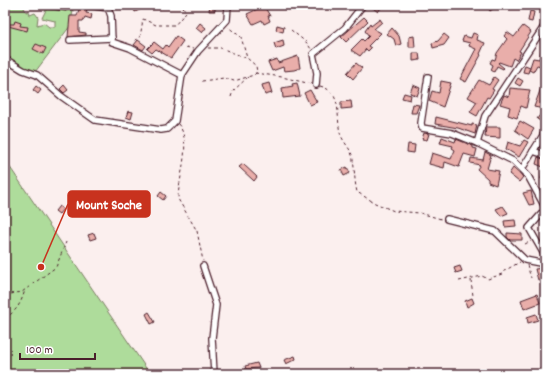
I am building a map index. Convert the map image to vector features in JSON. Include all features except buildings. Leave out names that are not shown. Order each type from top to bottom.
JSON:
[{"type":"street","points":[[88,5],[107,7],[111,16],[112,42],[114,44],[130,48],[182,75]]},
{"type":"street","points":[[5,60],[23,70],[37,75],[61,96],[96,120],[161,130],[171,126],[175,121],[182,75],[198,51],[224,24],[228,16],[228,5]]},
{"type":"street","points":[[316,85],[317,72],[313,54],[345,28],[363,5]]},
{"type":"street","points":[[477,143],[485,116],[545,25]]},
{"type":"street","points":[[70,40],[112,38]]},
{"type":"street","points":[[428,77],[421,123],[422,128],[452,133],[477,143],[503,155],[522,169],[534,185],[545,208],[530,228],[545,256]]},
{"type":"street","points":[[522,169],[545,132]]},
{"type":"street","points":[[533,151],[545,155]]},
{"type":"street","points":[[447,219],[495,231],[525,260],[545,264]]},
{"type":"street","points":[[203,266],[216,305],[212,338],[214,374]]},
{"type":"path","points":[[135,40],[140,38],[143,19],[156,24],[175,25],[186,12],[182,5]]},
{"type":"path","points":[[224,24],[241,37],[247,58]]},
{"type":"path","points":[[292,30],[307,43],[313,54]]},
{"type":"path","points":[[186,47],[198,51],[213,47],[221,48],[247,58],[256,66],[255,73]]},
{"type":"path","points":[[231,97],[233,91],[255,73],[282,77],[326,88],[336,99],[339,109],[340,133],[344,144],[352,154],[357,192],[375,203],[394,211],[420,213],[435,218],[447,219]]},
{"type":"path","points":[[202,81],[224,78],[234,82],[249,77]]},
{"type":"path","points":[[175,121],[182,129],[184,143],[182,177],[178,199],[197,231],[203,266]]},
{"type":"path","points":[[5,295],[22,292],[56,267],[66,242]]},
{"type":"path","points":[[459,281],[482,276],[488,279],[496,277],[525,260],[531,278]]},
{"type":"path","points":[[470,279],[473,296]]},
{"type":"path","points":[[5,318],[14,312],[22,302],[26,289]]},
{"type":"green space","points":[[5,5],[9,8],[14,5],[27,5],[24,8],[26,12],[29,11],[30,15],[35,13],[38,17],[37,25],[44,23],[49,27],[55,27],[55,21],[42,18],[47,8],[66,11],[73,10],[72,16],[77,17],[32,76],[23,73],[5,60]]},
{"type":"green space","points":[[5,160],[150,374],[5,374]]},
{"type":"place","name":"Mount Soche","points":[[41,267]]}]
